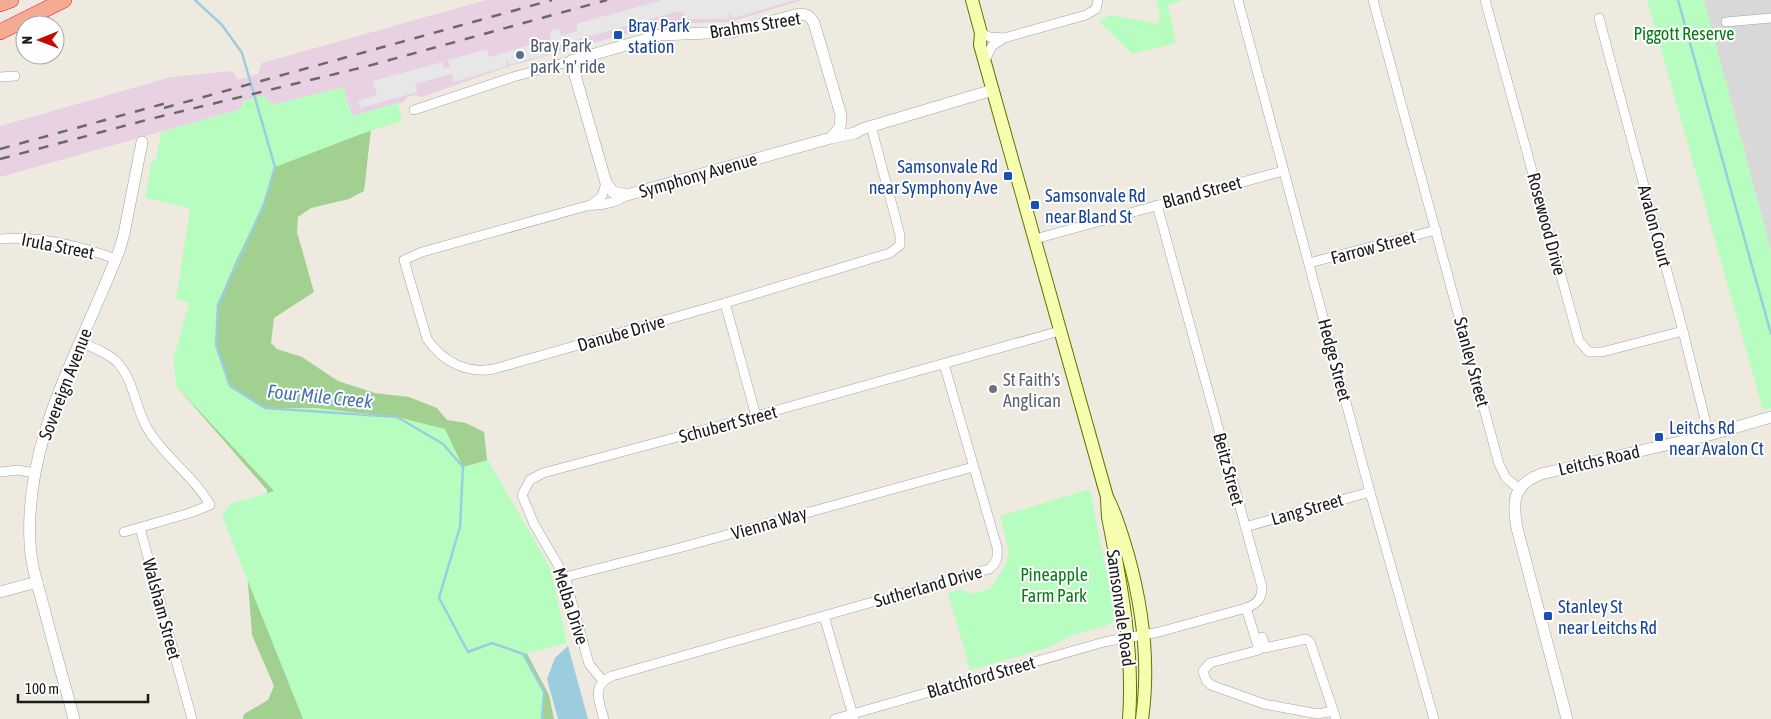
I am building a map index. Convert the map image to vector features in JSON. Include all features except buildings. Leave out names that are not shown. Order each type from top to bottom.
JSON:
[{"type":"highway","points":[[0,4],[11,0]]},
{"type":"highway","points":[[0,32],[64,0]]},
{"type":"main road","name":"Samsonvale Road","points":[[963,0],[973,35],[981,39]]},
{"type":"main road","name":"Samsonvale Road","points":[[972,0],[985,60],[1060,331],[1107,497],[1116,515],[1133,573],[1144,635],[1145,677],[1142,719]]},
{"type":"main road","name":"Samsonvale Road","points":[[1107,497],[1108,516],[1128,637],[1130,719]]},
{"type":"street","points":[[981,39],[1004,38],[1086,15],[1096,9],[1098,0]]},
{"type":"street","name":"Hedge Street","points":[[1238,0],[1370,492],[1434,719]]},
{"type":"street","name":"Stanley Street","points":[[1373,0],[1499,464],[1506,478],[1519,489]]},
{"type":"street","name":"Rosewood Drive","points":[[1485,0],[1579,341],[1589,352],[1602,352],[1683,331]]},
{"type":"street","name":"Brahms Street","points":[[571,61],[660,35],[732,32],[799,14],[806,14],[814,23],[841,115]]},
{"type":"street","name":"Avalon Court","points":[[1599,18],[1709,435]]},
{"type":"street","points":[[1726,22],[1771,18]]},
{"type":"street","points":[[985,60],[992,46],[1004,38]]},
{"type":"street","points":[[414,110],[513,77],[571,61],[606,183],[613,192],[627,195]]},
{"type":"street","points":[[0,77],[15,76]]},
{"type":"street","name":"Symphony Avenue","points":[[404,260],[422,252],[590,205],[598,206],[621,199],[627,195],[847,135],[993,90]]},
{"type":"street","points":[[841,115],[850,126],[866,128]]},
{"type":"street","points":[[831,138],[840,127],[841,115]]},
{"type":"street","name":"Danube Drive","points":[[404,260],[427,339],[434,349],[466,369],[481,371],[726,303],[890,253],[900,245],[900,235],[866,128]]},
{"type":"street","name":"Sovereign Avenue","points":[[74,719],[37,582],[30,543],[32,489],[34,473],[54,403],[116,259],[124,234],[142,142]]},
{"type":"street","name":"Bland Street","points":[[1035,239],[1283,171]]},
{"type":"street","points":[[590,205],[602,196],[606,183]]},
{"type":"street","name":"Beitz Street","points":[[1157,205],[1262,587],[1260,600],[1249,607]]},
{"type":"street","name":"Farrow Street","points":[[1309,263],[1436,230]]},
{"type":"street","name":"Irula Street","points":[[0,239],[28,238],[44,240],[116,259]]},
{"type":"street","points":[[726,303],[756,416]]},
{"type":"street","points":[[944,364],[1060,331]]},
{"type":"street","points":[[80,342],[115,360],[126,373],[147,428],[159,445],[202,491],[210,505],[190,513],[124,532]]},
{"type":"street","name":"Schubert Street","points":[[522,495],[530,480],[543,473],[944,364]]},
{"type":"street","name":"Sutherland Drive","points":[[603,681],[612,676],[994,566],[998,554],[997,547],[944,364]]},
{"type":"street","name":"Leitchs Road","points":[[1519,489],[1530,479],[1541,474],[1709,435],[1768,418]]},
{"type":"street","name":"Vienna Way","points":[[565,577],[679,548],[973,467]]},
{"type":"street","points":[[0,472],[14,470],[34,473]]},
{"type":"street","points":[[1519,489],[1514,504],[1517,528],[1567,719]]},
{"type":"street","name":"Lang Street","points":[[1245,527],[1370,492]]},
{"type":"street","name":"Melba Drive","points":[[522,495],[534,524],[565,577],[589,664],[603,681]]},
{"type":"street","name":"Walsham Street","points":[[140,528],[192,719]]},
{"type":"street","points":[[0,592],[37,582]]},
{"type":"street","points":[[1128,637],[1144,635],[1249,607]]},
{"type":"street","points":[[1249,607],[1265,648],[1299,639],[1306,639],[1310,642],[1334,715],[1264,704],[1232,691],[1216,688],[1206,680],[1204,671],[1210,663],[1259,650],[1249,607]]},
{"type":"street","points":[[824,616],[853,716]]},
{"type":"street","name":"Blatchford Street","points":[[835,719],[853,716],[1104,642],[1128,637]]},
{"type":"street","points":[[603,681],[598,694],[604,719]]},
{"type":"shaded area","points":[[486,0],[803,0],[730,22],[662,24],[510,66],[422,97],[415,95],[408,97],[403,102],[352,116],[343,87],[276,104],[269,102],[243,104],[238,110],[0,177],[0,126],[171,77],[232,71],[238,80],[258,74],[262,63]]},
{"type":"shaded area","name":"Bray Park park 'n' ride","points":[[662,0],[796,0],[733,18],[729,11],[729,19],[684,19],[684,12],[676,12],[551,47],[553,53],[509,65],[506,59],[507,66],[454,82],[452,74],[415,84],[417,92],[360,108],[358,101],[377,95],[373,81],[442,62],[444,69],[450,67],[448,60],[487,49],[489,57],[551,39],[550,31],[559,29],[561,36],[578,31],[576,24]]},
{"type":"shaded area","points":[[1704,0],[1771,0],[1771,251],[1710,24]]},
{"type":"green space","points":[[1156,0],[1184,0],[1168,5],[1176,43],[1132,54],[1099,21],[1110,15],[1158,24],[1160,17]]},
{"type":"green space","name":"Piggott Reserve","points":[[1647,0],[1704,0],[1771,251],[1771,408],[1763,410]]},
{"type":"green space","points":[[343,87],[352,116],[398,103],[402,121],[364,133],[275,167],[264,204],[234,265],[218,305],[216,345],[230,386],[265,408],[316,408],[397,417],[445,429],[463,467],[488,460],[550,567],[567,643],[523,654],[544,692],[542,719],[303,719],[222,516],[230,504],[274,491],[177,387],[173,360],[189,303],[176,299],[190,208],[145,198],[152,160],[156,160],[161,132],[238,110],[243,104],[242,101],[265,95],[269,102],[276,104]]},
{"type":"green space","points":[[257,114],[353,124],[372,120],[364,191],[349,199],[311,208],[298,217],[297,232],[314,292],[274,318],[271,343],[277,349],[302,357],[338,381],[375,393],[409,397],[437,408],[447,420],[466,423],[484,432],[488,468],[524,648],[549,695],[554,719],[243,719],[244,714],[268,700],[274,686],[252,635],[246,557],[267,503],[267,490],[178,388],[176,370],[207,231]]},
{"type":"green space","name":"Pineapple Farm Park","points":[[1090,489],[1114,611],[1112,623],[1070,636],[1050,647],[970,670],[948,593],[962,589],[970,594],[990,589],[1005,566],[1009,551],[1000,516]]},
{"type":"water","points":[[568,646],[588,719],[558,719],[547,679],[555,658]]},
{"type":"waterway","name":"Four Mile Creek","points":[[195,0],[222,25],[242,53],[275,167],[264,204],[218,305],[216,345],[230,386],[265,408],[397,417],[443,444],[463,467],[460,527],[439,598],[468,652],[492,643],[523,654],[544,692],[542,719]]},
{"type":"waterway","points":[[1678,0],[1771,334]]},
{"type":"railway","points":[[164,108],[552,0]]},
{"type":"railway","points":[[0,159],[154,118],[368,66],[607,0]]},
{"type":"railway","points":[[0,149],[170,102]]},
{"type":"place","name":"Bray Park station","points":[[618,35]]},
{"type":"place","name":"Bray Park park 'n' ride","points":[[520,55]]},
{"type":"place","name":"Samsonvale Rd near Symphony Ave","points":[[1008,176]]},
{"type":"place","name":"Samsonvale Rd near Bland St","points":[[1035,205]]},
{"type":"place","name":"St Faith's Anglican","points":[[993,389]]},
{"type":"place","name":"Leitchs Rd near Avalon Ct","points":[[1659,437]]},
{"type":"place","name":"Stanley St near Leitchs Rd","points":[[1548,616]]}]
